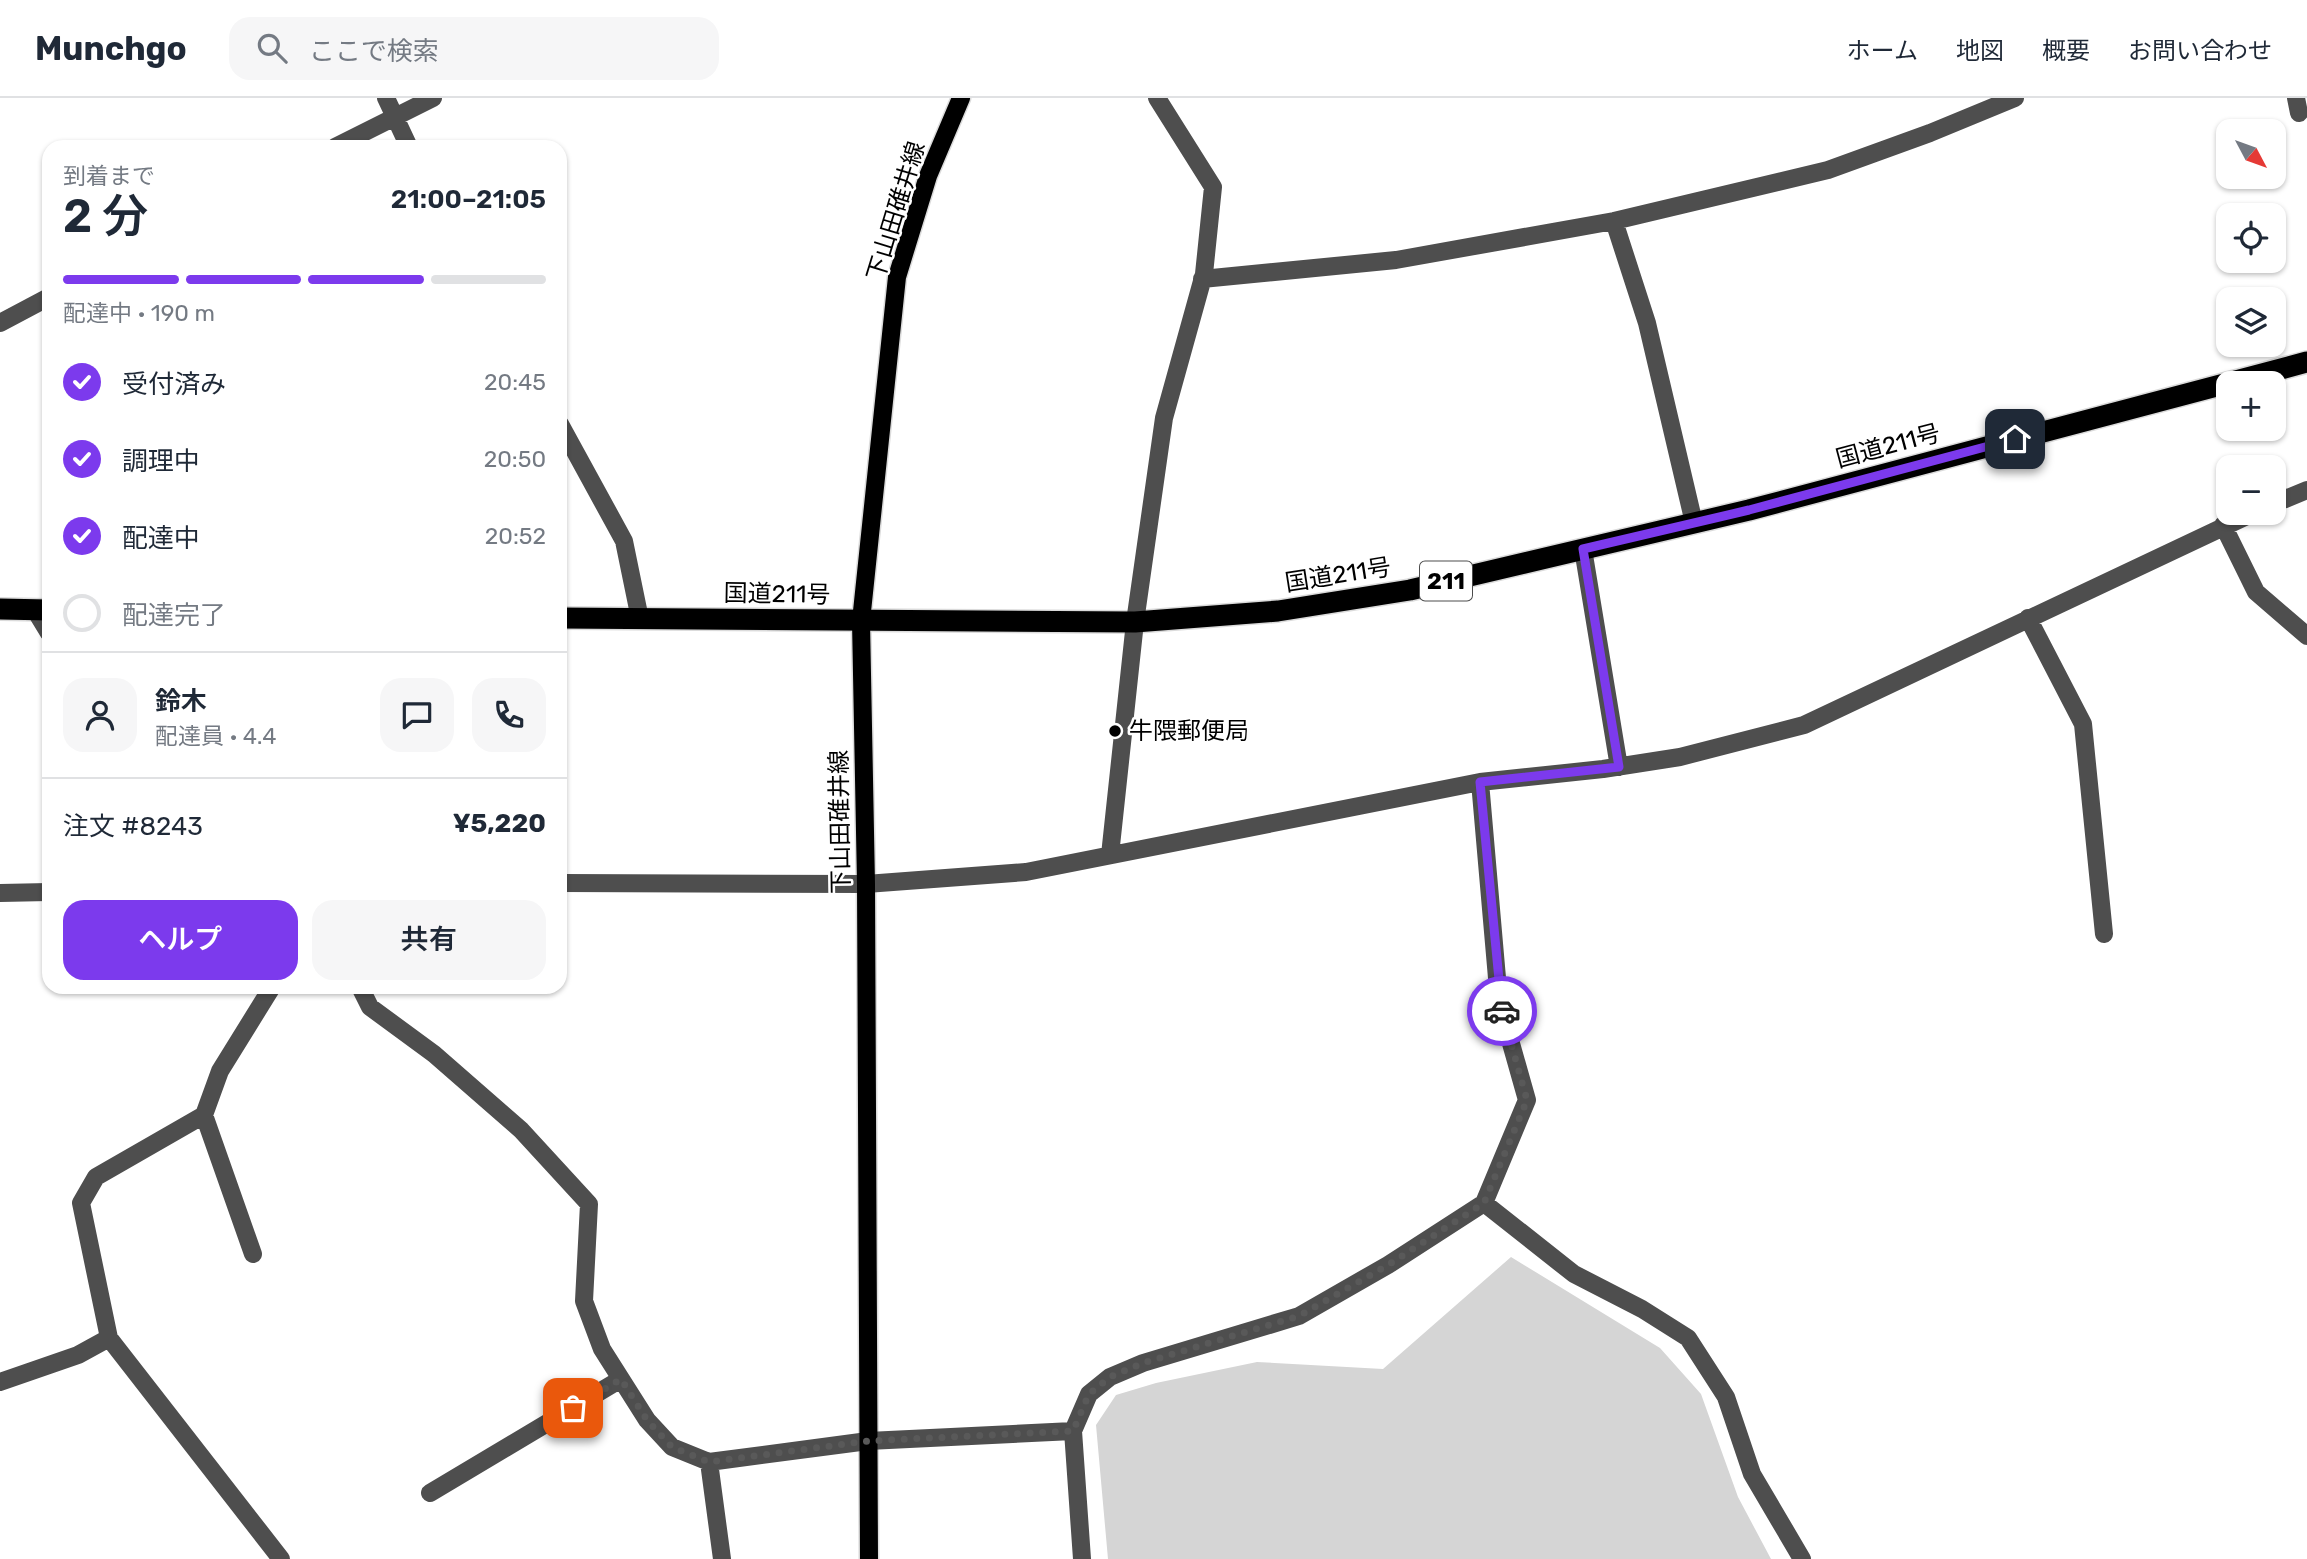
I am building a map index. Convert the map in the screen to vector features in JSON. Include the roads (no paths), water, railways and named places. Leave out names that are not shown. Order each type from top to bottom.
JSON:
[{"type":"highway","name":"国道211号","points":[[567,618],[1135,622],[1278,611],[1410,590],[1694,523],[2307,362]]},
{"type":"highway","points":[[2,606],[42,610]]},
{"type":"main road","name":"下山田碓井線","points":[[869,1559],[866,884],[861,621],[897,277],[928,176],[961,98]]},
{"type":"street","points":[[386,98],[405,140]]},
{"type":"street","points":[[348,140],[433,98]]},
{"type":"street","points":[[1110,855],[1135,622],[1164,418],[1202,279],[1213,187],[1157,98]]},
{"type":"street","points":[[1202,279],[1396,260],[1614,221],[1828,170],[1930,134],[2015,98]]},
{"type":"street","points":[[1614,221],[1647,323],[1694,523]]},
{"type":"street","points":[[0,323],[42,302]]},
{"type":"street","points":[[567,437],[624,541],[640,619]]},
{"type":"street","points":[[2286,499],[2307,490]]},
{"type":"street","points":[[567,883],[866,884],[1026,872],[1480,782],[1619,767],[1680,757],[1804,725],[2223,526],[2256,592],[2307,636]]},
{"type":"street","points":[[1583,549],[1619,767]]},
{"type":"street","points":[[2028,618],[2083,724],[2104,934]]},
{"type":"street","points":[[1082,1559],[1073,1431],[1089,1394],[1110,1377],[1143,1363],[1299,1316],[1388,1265],[1484,1203],[1527,1100],[1499,1001],[1480,782]]},
{"type":"street","points":[[0,893],[42,892]]},
{"type":"street","points":[[253,1254],[204,1115],[220,1071],[268,994]]},
{"type":"street","points":[[364,994],[370,1007],[434,1054],[521,1129],[589,1204],[584,1301],[602,1349],[647,1420],[672,1447],[709,1462],[868,1441],[1073,1431]]},
{"type":"street","points":[[204,1115],[96,1177],[81,1203],[109,1338],[281,1559]]},
{"type":"street","points":[[1484,1203],[1574,1274],[1642,1309],[1688,1338],[1726,1397],[1752,1474],[1802,1559]]},
{"type":"street","points":[[0,1382],[78,1355],[109,1338]]},
{"type":"street","points":[[430,1493],[621,1379]]},
{"type":"street","points":[[709,1462],[722,1559]]},
{"type":"place","name":"牛隈郵便局","points":[[1115,731]]}]
